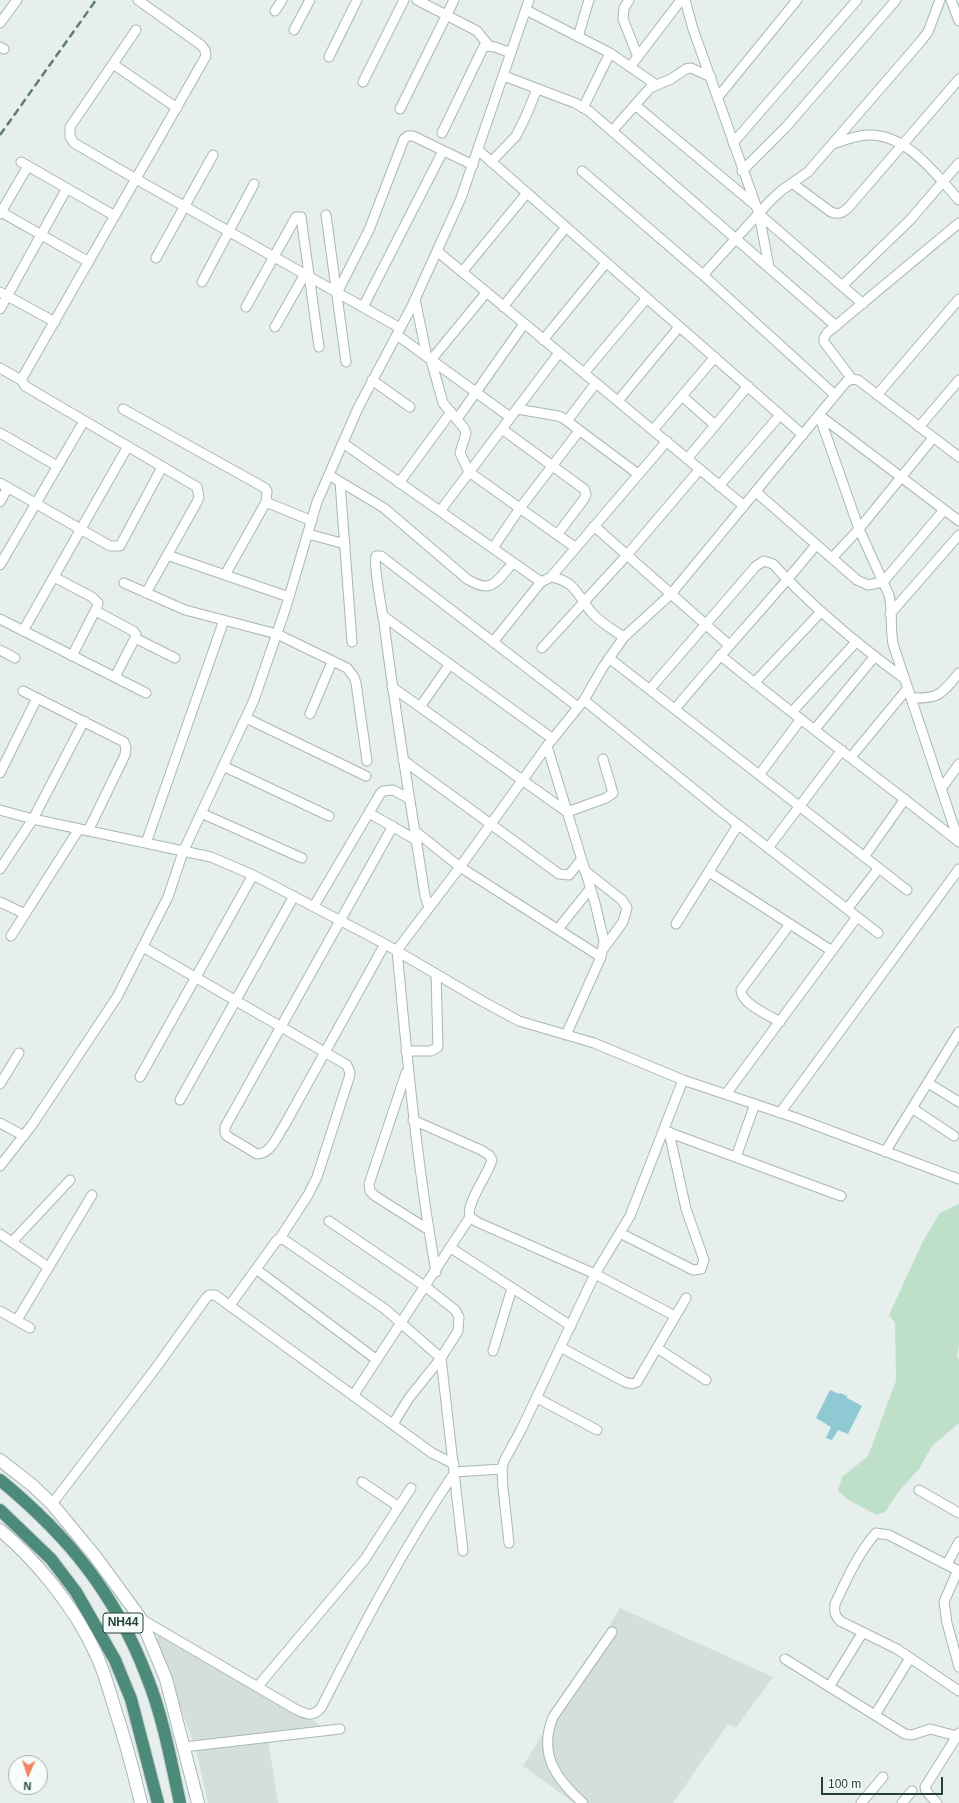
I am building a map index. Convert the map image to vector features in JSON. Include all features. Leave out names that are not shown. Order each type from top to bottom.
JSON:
[{"type":"highway","name":"NH44","points":[[0,1480],[50,1523],[80,1558],[110,1600],[130,1636],[148,1678],[159,1715],[180,1803]]},
{"type":"highway","name":"NH44","points":[[0,1510],[51,1559],[76,1592],[112,1653],[131,1698],[158,1803]]},
{"type":"street","points":[[0,23],[17,0]]},
{"type":"street","points":[[21,380],[204,63],[206,56],[205,50],[138,0]]},
{"type":"street","points":[[275,11],[282,0]]},
{"type":"street","points":[[294,30],[310,0]]},
{"type":"street","points":[[329,57],[357,0]]},
{"type":"street","points":[[363,82],[404,0]]},
{"type":"street","points":[[416,0],[477,31],[488,46]]},
{"type":"street","points":[[400,109],[454,0]]},
{"type":"street","points":[[0,1166],[24,1136],[117,997],[168,897],[183,852],[254,700],[289,597],[317,502],[358,408],[415,299],[461,198],[529,0]]},
{"type":"street","points":[[578,37],[589,0]]},
{"type":"street","points":[[628,0],[624,8],[623,19],[638,57]]},
{"type":"street","points":[[630,67],[680,0]]},
{"type":"street","points":[[685,0],[693,29],[757,210],[769,267]]},
{"type":"street","points":[[718,97],[798,0]]},
{"type":"street","points":[[733,143],[857,0]]},
{"type":"street","points":[[742,171],[786,127],[896,0]]},
{"type":"street","points":[[703,275],[736,239],[757,210],[808,172],[921,42],[928,32],[940,0]]},
{"type":"street","points":[[951,0],[959,21]]},
{"type":"street","points":[[526,10],[610,53],[655,84]]},
{"type":"street","points":[[136,30],[70,127],[70,137],[74,143],[228,232],[363,307],[398,331],[429,358],[510,417]]},
{"type":"street","points":[[442,133],[484,46],[495,46],[511,53]]},
{"type":"street","points":[[583,108],[610,53]]},
{"type":"street","points":[[113,64],[177,108]]},
{"type":"street","points":[[613,130],[655,84],[671,79],[686,69],[691,68],[711,77]]},
{"type":"street","points":[[504,76],[575,103],[613,130],[836,326]]},
{"type":"street","points":[[792,183],[831,212],[837,214],[842,213],[848,208],[959,79]]},
{"type":"street","points":[[491,162],[516,136],[537,89]]},
{"type":"street","points":[[635,105],[863,304]]},
{"type":"street","points":[[832,144],[869,135],[888,138],[922,158],[959,200]]},
{"type":"street","points":[[337,292],[369,230],[404,139],[408,136],[413,136],[473,165]]},
{"type":"street","points":[[363,307],[443,150]]},
{"type":"street","points":[[478,150],[803,435]]},
{"type":"street","points":[[156,258],[213,155]]},
{"type":"street","points":[[843,285],[910,220],[959,163]]},
{"type":"street","points":[[89,262],[1,213],[24,164],[115,216]]},
{"type":"street","points":[[582,171],[703,275],[835,395]]},
{"type":"street","points":[[202,282],[254,184]]},
{"type":"street","points":[[0,309],[4,294],[41,235],[67,188]]},
{"type":"street","points":[[462,272],[527,193]]},
{"type":"street","points":[[326,216],[346,362]]},
{"type":"street","points":[[246,307],[296,217],[301,217],[307,276],[319,347]]},
{"type":"street","points":[[852,379],[824,342],[824,338],[827,333],[959,223]]},
{"type":"street","points":[[503,307],[566,227]]},
{"type":"street","points":[[437,251],[744,506]]},
{"type":"street","points":[[543,340],[606,263]]},
{"type":"street","points":[[275,327],[307,276]]},
{"type":"street","points":[[429,358],[486,293]]},
{"type":"street","points":[[4,294],[55,322]]},
{"type":"street","points":[[584,373],[647,298]]},
{"type":"street","points":[[877,395],[959,298]]},
{"type":"street","points":[[415,299],[429,358],[444,403],[466,433],[460,453],[469,472],[576,548]]},
{"type":"street","points":[[400,483],[454,416],[476,392],[524,324]]},
{"type":"street","points":[[618,401],[679,327]]},
{"type":"street","points":[[440,511],[559,353]]},
{"type":"street","points":[[653,430],[714,358]]},
{"type":"street","points":[[0,368],[21,380],[25,386],[197,487],[199,492],[197,502],[146,593]]},
{"type":"street","points":[[436,1272],[428,1230],[413,1120],[396,950],[460,867],[547,746],[581,704],[609,658],[624,637],[671,594],[846,382],[852,379],[858,380],[959,457]]},
{"type":"street","points":[[372,380],[410,407]]},
{"type":"street","points":[[919,427],[959,380]]},
{"type":"street","points":[[567,421],[596,383]]},
{"type":"street","points":[[687,459],[748,386]]},
{"type":"street","points":[[682,396],[715,425]]},
{"type":"street","points":[[123,409],[265,488],[268,496],[266,502],[225,575]]},
{"type":"street","points":[[517,409],[558,416],[567,421],[638,474]]},
{"type":"street","points":[[719,486],[780,415]]},
{"type":"street","points":[[819,415],[959,521]]},
{"type":"street","points":[[819,415],[858,529],[889,595],[893,644],[941,789],[955,820],[959,842]]},
{"type":"street","points":[[0,565],[84,421]]},
{"type":"street","points":[[502,428],[581,485],[586,494],[579,506],[557,535]]},
{"type":"street","points":[[493,548],[520,508],[579,431]]},
{"type":"street","points":[[0,433],[57,466]]},
{"type":"street","points":[[832,558],[858,529],[933,438]]},
{"type":"street","points":[[494,642],[541,582],[551,577],[666,441]]},
{"type":"street","points":[[343,443],[541,582]]},
{"type":"street","points":[[23,631],[82,530],[128,446]]},
{"type":"street","points":[[0,502],[4,485],[110,546],[120,546],[162,467]]},
{"type":"street","points":[[542,648],[628,555],[700,469]]},
{"type":"street","points":[[329,475],[384,508],[467,579],[476,584],[483,587],[489,587],[513,563]]},
{"type":"street","points":[[340,482],[352,642]]},
{"type":"street","points":[[756,492],[863,584],[873,585],[883,582],[944,510]]},
{"type":"street","points":[[266,502],[312,521]]},
{"type":"street","points":[[594,526],[729,645]]},
{"type":"street","points":[[308,534],[345,544]]},
{"type":"street","points":[[890,614],[959,535]]},
{"type":"street","points":[[675,709],[720,655],[788,580],[816,544]]},
{"type":"street","points":[[167,555],[289,597]]},
{"type":"street","points":[[429,908],[425,896],[416,835],[408,798],[383,616],[374,562],[374,558],[378,555],[494,642],[581,704],[878,933]]},
{"type":"street","points":[[650,688],[760,563],[764,561],[773,564],[820,613],[907,683]]},
{"type":"street","points":[[54,577],[96,600],[98,603],[96,611],[72,656]]},
{"type":"street","points":[[551,577],[564,581],[573,588],[600,621],[624,637]]},
{"type":"street","points":[[124,584],[185,610],[277,634],[347,668],[354,677],[366,760]]},
{"type":"street","points":[[96,611],[136,634],[114,677]]},
{"type":"street","points":[[754,683],[820,613]]},
{"type":"street","points":[[383,616],[554,738]]},
{"type":"street","points":[[0,619],[146,693]]},
{"type":"street","points":[[146,844],[224,620]]},
{"type":"street","points":[[135,638],[175,658]]},
{"type":"street","points":[[792,712],[856,642]]},
{"type":"street","points":[[0,650],[14,658]]},
{"type":"street","points":[[720,655],[959,842]]},
{"type":"street","points":[[815,729],[875,656]]},
{"type":"street","points":[[609,658],[650,688],[907,890]]},
{"type":"street","points":[[310,714],[332,662]]},
{"type":"street","points":[[420,707],[450,664]]},
{"type":"street","points":[[911,698],[927,698],[939,695],[959,673]]},
{"type":"street","points":[[851,757],[907,683]]},
{"type":"street","points":[[392,687],[522,782],[567,812]]},
{"type":"street","points":[[11,936],[84,830],[125,755],[126,748],[124,742],[118,738],[23,691]]},
{"type":"street","points":[[0,773],[37,698]]},
{"type":"street","points":[[246,718],[366,776]]},
{"type":"street","points":[[759,775],[801,719]]},
{"type":"street","points":[[0,868],[33,819],[84,721]]},
{"type":"street","points":[[547,746],[590,889],[604,941],[603,952]]},
{"type":"street","points":[[768,848],[842,750]]},
{"type":"street","points":[[567,812],[606,798],[613,793],[603,758]]},
{"type":"street","points":[[403,760],[490,825],[560,874],[569,875],[582,865]]},
{"type":"street","points":[[941,789],[959,764]]},
{"type":"street","points":[[223,766],[328,816]]},
{"type":"street","points":[[314,906],[383,791],[393,790],[408,798]]},
{"type":"street","points":[[864,857],[905,799]]},
{"type":"street","points":[[0,810],[33,819],[211,857],[253,875],[314,906],[396,950],[519,1021],[594,1043],[683,1080],[755,1104],[959,1179]]},
{"type":"street","points":[[201,813],[302,858]]},
{"type":"street","points":[[369,813],[393,826],[416,835],[460,867],[558,929],[603,952]]},
{"type":"street","points":[[676,924],[738,825]]},
{"type":"street","points":[[385,944],[284,1126],[268,1150],[261,1154],[257,1154],[227,1136],[224,1127],[393,826]]},
{"type":"street","points":[[566,1035],[603,952],[623,922],[626,908],[622,900],[582,865]]},
{"type":"street","points":[[847,910],[879,868]]},
{"type":"street","points":[[780,1113],[959,869]]},
{"type":"street","points":[[709,872],[832,951]]},
{"type":"street","points":[[140,1077],[253,875]]},
{"type":"street","points":[[558,929],[590,889]]},
{"type":"street","points":[[180,1100],[294,896]]},
{"type":"street","points":[[0,902],[25,914]]},
{"type":"street","points":[[726,1094],[857,917]]},
{"type":"street","points":[[780,1022],[748,1003],[741,994],[740,990],[790,924]]},
{"type":"street","points":[[143,947],[347,1065],[350,1073],[317,1177],[308,1195],[280,1238],[230,1304]]},
{"type":"street","points":[[406,1051],[431,1050],[438,1047],[436,974]]},
{"type":"street","points":[[885,1152],[958,1036]]},
{"type":"street","points":[[0,1084],[19,1053]]},
{"type":"street","points":[[408,1069],[369,1184],[370,1190],[375,1196],[428,1230]]},
{"type":"street","points":[[509,1543],[502,1469],[504,1461],[537,1398],[595,1274],[636,1203],[666,1131],[683,1080]]},
{"type":"street","points":[[928,1083],[959,1102]]},
{"type":"street","points":[[736,1157],[755,1104]]},
{"type":"street","points":[[912,1108],[954,1136]]},
{"type":"street","points":[[353,1396],[436,1272],[470,1217],[469,1212],[471,1204],[490,1167],[492,1160],[489,1155],[481,1150],[413,1120]]},
{"type":"street","points":[[0,1123],[24,1136]]},
{"type":"street","points":[[666,1131],[841,1196]]},
{"type":"street","points":[[620,1232],[693,1270],[701,1269],[704,1266],[704,1260],[686,1209],[666,1131]]},
{"type":"street","points":[[12,1242],[70,1180]]},
{"type":"street","points":[[17,1320],[92,1195]]},
{"type":"street","points":[[470,1217],[477,1222],[595,1274],[675,1316]]},
{"type":"street","points":[[329,1221],[426,1287],[455,1310],[459,1317],[458,1331],[441,1358],[409,1398],[392,1424]]},
{"type":"street","points":[[0,1234],[48,1267]]},
{"type":"street","points":[[280,1238],[287,1240],[362,1292],[401,1323],[441,1358],[463,1551]]},
{"type":"street","points":[[451,1248],[571,1326]]},
{"type":"street","points":[[256,1269],[377,1360]]},
{"type":"street","points":[[493,1351],[512,1288]]},
{"type":"street","points":[[52,1504],[155,1369],[209,1295],[215,1295],[230,1304],[353,1396],[454,1468],[502,1469]]},
{"type":"street","points":[[560,1348],[631,1384],[637,1382],[686,1298]]},
{"type":"street","points":[[0,1311],[30,1328]]},
{"type":"street","points":[[657,1348],[706,1380]]},
{"type":"street","points":[[537,1398],[597,1430]]},
{"type":"street","points":[[0,1460],[27,1481],[52,1504],[95,1556],[141,1619],[166,1679],[198,1803]]},
{"type":"street","points":[[141,1619],[297,1710],[308,1714],[315,1714],[321,1708],[394,1569],[454,1468]]},
{"type":"street","points":[[362,1482],[399,1507]]},
{"type":"street","points":[[258,1686],[354,1573],[411,1488]]},
{"type":"street","points":[[919,1490],[959,1513]]},
{"type":"street","points":[[0,1530],[38,1567],[89,1640],[103,1671],[119,1721],[141,1803]]},
{"type":"street","points":[[959,1667],[947,1623],[944,1602],[958,1570],[889,1535],[876,1533],[850,1574],[835,1604],[835,1616],[840,1621],[910,1658],[959,1692]]},
{"type":"street","points":[[947,1564],[959,1542]]},
{"type":"street","points":[[583,1803],[566,1788],[552,1767],[548,1753],[548,1730],[553,1717],[612,1632]]},
{"type":"street","points":[[829,1687],[863,1632]]},
{"type":"street","points":[[875,1715],[910,1658]]},
{"type":"street","points":[[785,1660],[905,1734],[912,1735],[930,1729],[958,1734],[925,1787],[926,1791],[937,1803]]},
{"type":"street","points":[[184,1747],[340,1729]]},
{"type":"street","points":[[864,1802],[883,1777]]},
{"type":"street","points":[[902,1803],[912,1791]]},
{"type":"shaded area","points":[[620,1608],[773,1677],[736,1728],[728,1724],[673,1803],[574,1803],[523,1766]]},
{"type":"shaded area","points":[[160,1633],[319,1724],[321,1734],[268,1739],[278,1803],[208,1803],[196,1750],[156,1640]]},
{"type":"green space","points":[[959,1204],[959,1343],[957,1356],[959,1361],[959,1423],[932,1446],[919,1469],[900,1490],[885,1512],[877,1515],[850,1501],[838,1491],[842,1477],[868,1456],[896,1381],[895,1323],[889,1315],[923,1241],[940,1213]]},
{"type":"water","points":[[830,1390],[847,1396],[847,1398],[862,1406],[848,1434],[838,1430],[832,1440],[826,1438],[831,1427],[816,1418]]},
{"type":"railway","points":[[0,135],[96,0]]}]
